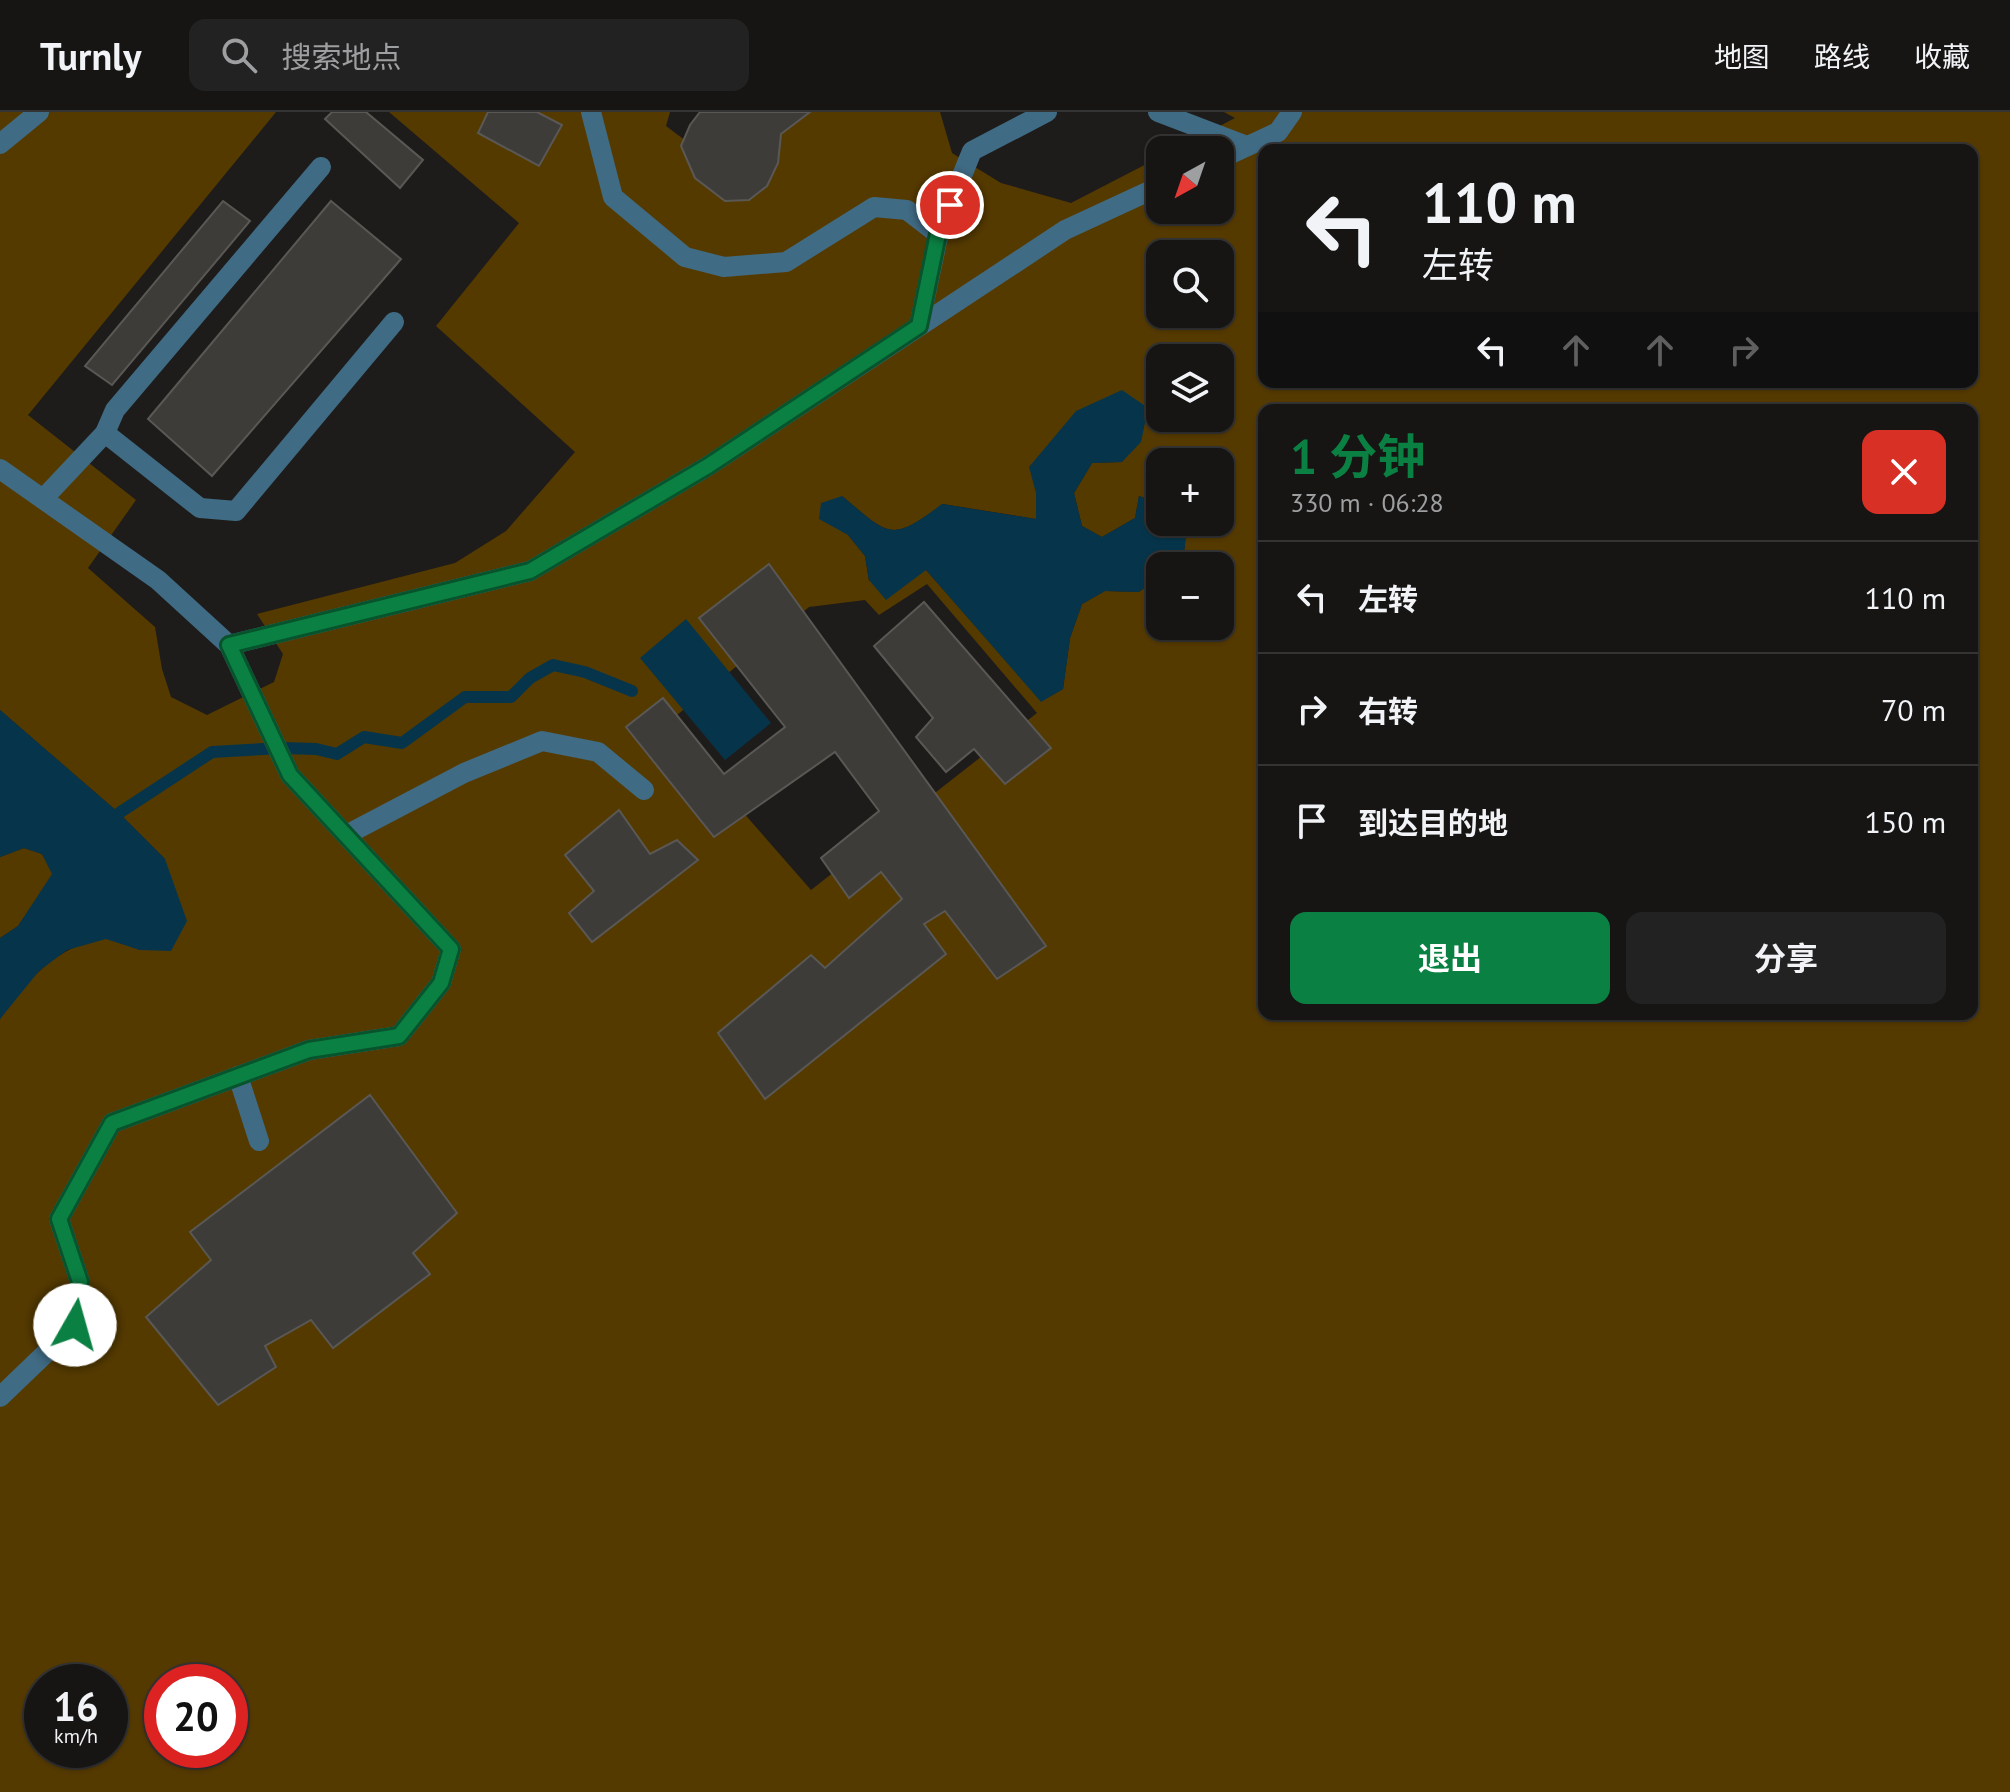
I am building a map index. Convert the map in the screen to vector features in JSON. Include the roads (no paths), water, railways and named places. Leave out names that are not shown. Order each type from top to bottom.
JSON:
[{"type":"lane","points":[[0,144],[39,112]]},
{"type":"lane","points":[[591,112],[613,197],[685,257],[724,267],[786,262],[874,207],[907,210],[938,234]]},
{"type":"lane","points":[[919,326],[938,234],[972,151],[1047,112]]},
{"type":"lane","points":[[1158,112],[1247,146]]},
{"type":"lane","points":[[1234,152],[1278,132],[1292,112]]},
{"type":"lane","points":[[43,499],[105,433],[115,410],[321,167]]},
{"type":"lane","points":[[229,645],[530,571],[708,466],[1065,230],[1146,192]]},
{"type":"lane","points":[[105,433],[200,508],[236,511],[394,322]]},
{"type":"lane","points":[[0,469],[158,580],[229,645],[290,775],[451,949],[441,983],[399,1036],[309,1050],[112,1123],[59,1219],[80,1282],[75,1325],[0,1397]]},
{"type":"lane","points":[[346,835],[464,773],[542,741],[598,752],[644,790]]},
{"type":"lane","points":[[238,1076],[259,1141]]},
{"type":"water","points":[[1122,390],[1146,407],[1141,442],[1122,462],[1092,463],[1074,493],[1082,526],[1102,537],[1135,518],[1139,496],[1146,498],[1146,536],[1186,536],[1184,552],[1146,552],[1146,587],[1139,592],[1105,591],[1082,604],[1070,638],[1063,689],[1041,702],[926,570],[886,600],[869,580],[865,556],[848,535],[819,519],[821,503],[842,496],[871,520],[890,530],[911,525],[942,504],[1036,519],[1036,493],[1029,467],[1076,411]]},
{"type":"water","points":[[686,619],[771,723],[725,760],[640,658]]},
{"type":"water","points":[[0,710],[119,813],[165,859],[187,921],[171,951],[140,950],[106,939],[67,950],[39,971],[0,1019],[0,938],[18,926],[52,874],[42,854],[24,848],[0,857]]},
{"type":"waterway","points":[[119,813],[212,752],[282,748],[316,749],[337,754],[364,737],[402,743],[465,697],[511,697],[530,678],[553,665],[585,672],[632,691]]}]
